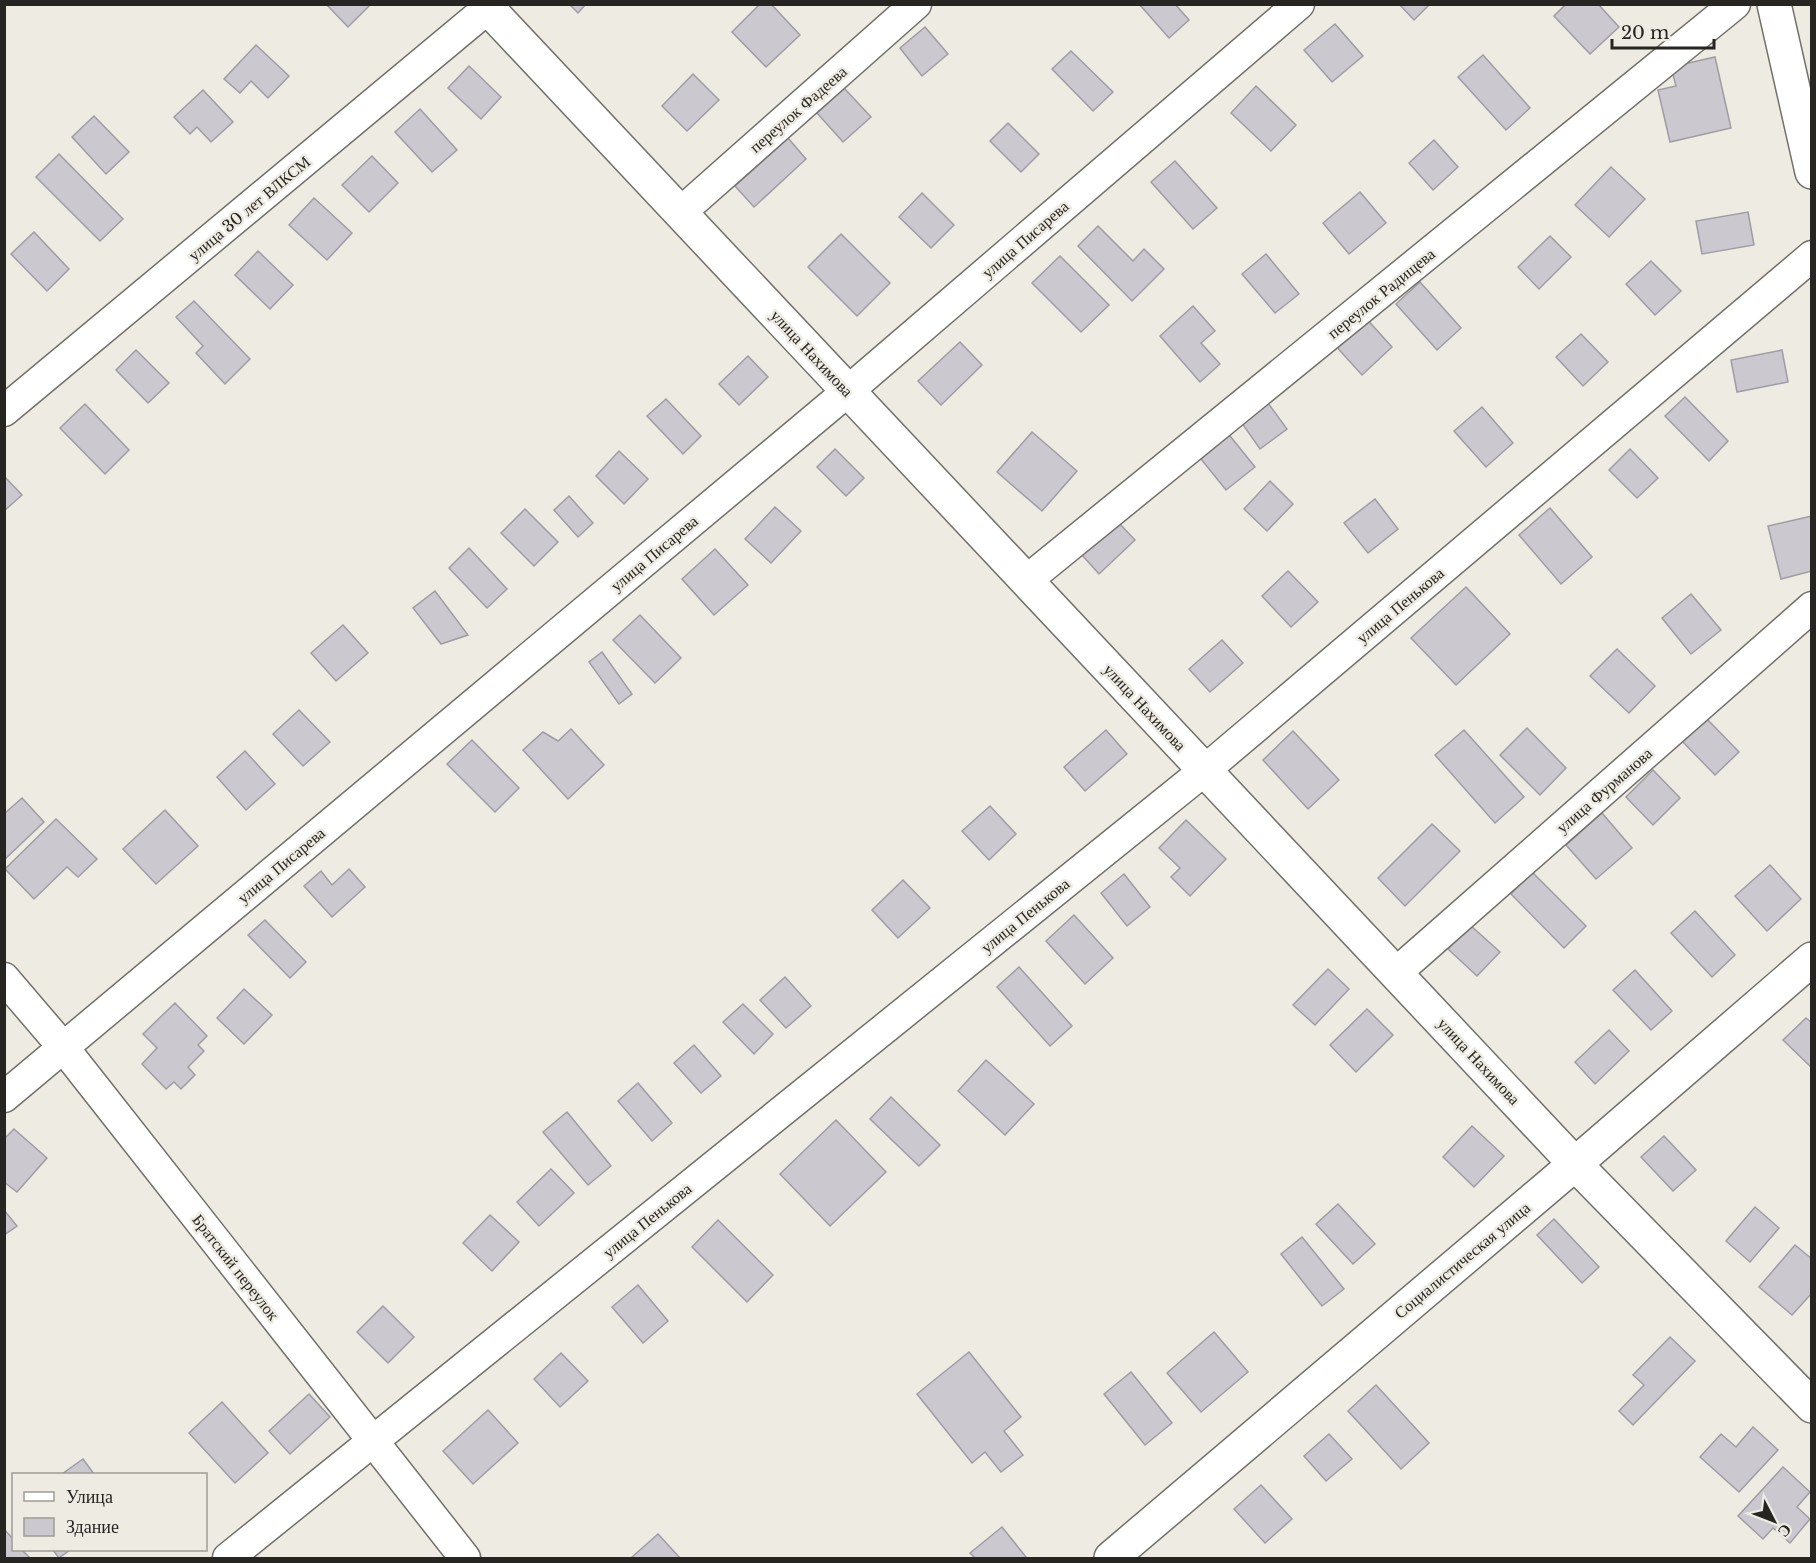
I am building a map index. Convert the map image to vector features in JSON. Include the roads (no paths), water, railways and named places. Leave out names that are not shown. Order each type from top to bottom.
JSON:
[{"type":"street","name":"переулок Фадеева","points":[[680,213],[916,4]]},
{"type":"street","name":"улица Писарева","points":[[4,1097],[848,391],[1299,4]]},
{"type":"street","name":"переулок Радищева","points":[[1026,581],[1736,4]]},
{"type":"street","points":[[1774,4],[1812,172]]},
{"type":"street","name":"улица Нахимова","points":[[489,6],[680,213],[1575,1164],[1812,1406]]},
{"type":"street","name":"улица 30 лет ВЛКСМ","points":[[4,411],[489,6]]},
{"type":"street","name":"улица Пенькова","points":[[228,1558],[1205,770],[1812,256]]},
{"type":"street","name":"улица Фурманова","points":[[1396,973],[1812,607]]},
{"type":"street","name":"Социалистическая улица","points":[[1111,1558],[1575,1164],[1812,959]]},
{"type":"street","name":"Братский переулок","points":[[4,978],[63,1047],[465,1558]]}]
